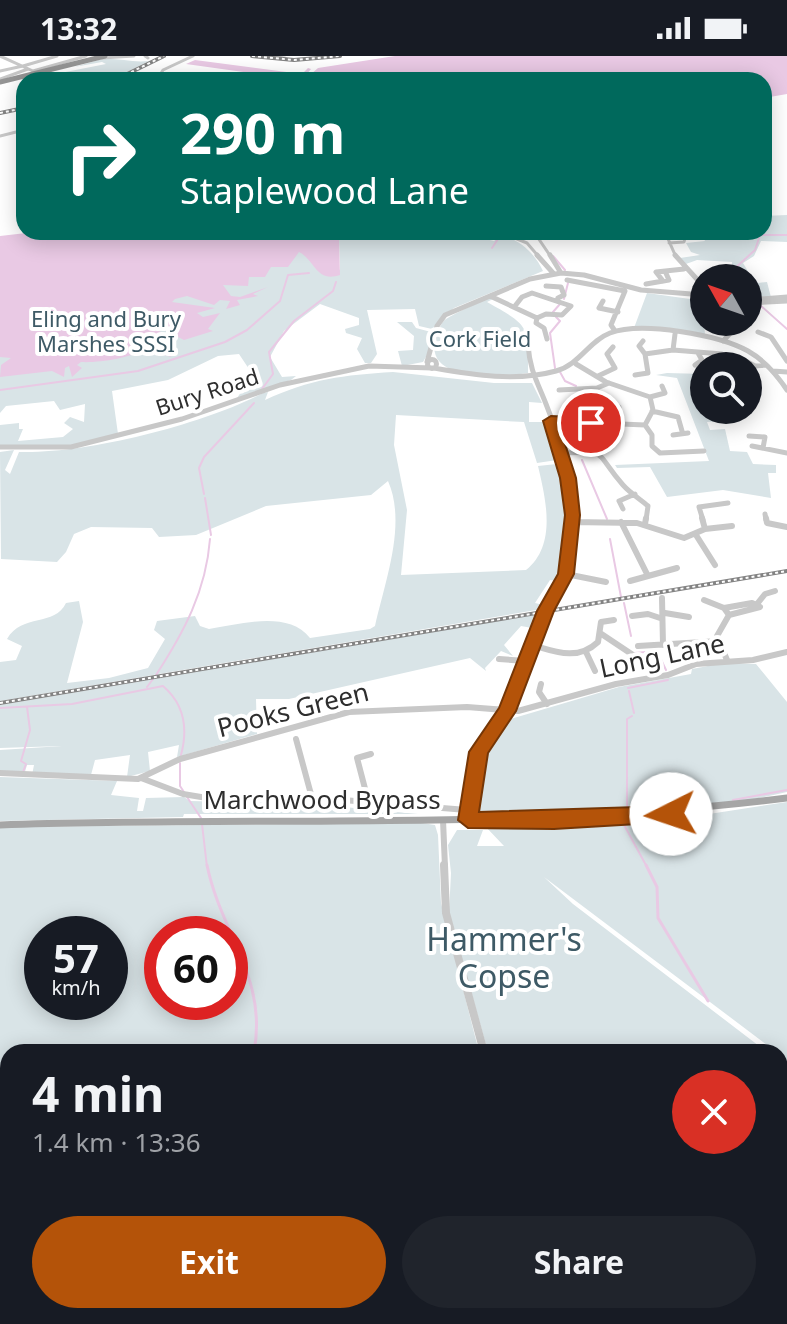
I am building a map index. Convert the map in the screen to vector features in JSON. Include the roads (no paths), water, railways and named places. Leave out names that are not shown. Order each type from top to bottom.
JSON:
[{"type":"highway","points":[[35,72],[89,56]]},
{"type":"highway","points":[[38,72],[105,56]]},
{"type":"main road","name":"Marchwood Bypass","points":[[0,825],[201,820],[614,818],[787,798]]},
{"type":"street","points":[[1,56],[30,70]]},
{"type":"street","points":[[31,56],[42,61]]},
{"type":"street","points":[[0,71],[57,56]]},
{"type":"street","points":[[25,72],[89,56]]},
{"type":"street","points":[[40,72],[102,58],[134,56]]},
{"type":"street","points":[[162,72],[193,56]]},
{"type":"street","points":[[267,56],[285,58]]},
{"type":"street","points":[[520,240],[527,243],[554,274]]},
{"type":"street","points":[[537,240],[540,248],[558,264],[561,273]]},
{"type":"street","points":[[668,240],[675,256],[690,274]]},
{"type":"street","points":[[669,243],[685,240]]},
{"type":"street","points":[[663,281],[656,273],[684,269]]},
{"type":"street","points":[[646,284],[671,279],[665,271]]},
{"type":"street","points":[[690,294],[641,290],[554,274],[445,315],[437,326],[427,363],[481,377],[531,376],[576,364],[590,347],[615,331],[675,334],[723,341],[766,365],[787,390]]},
{"type":"street","points":[[567,280],[625,290],[626,296],[610,326],[615,331]]},
{"type":"street","points":[[546,286],[561,287],[564,295],[558,298]]},
{"type":"street","points":[[489,296],[537,318],[569,312],[571,306],[558,298],[525,295],[515,306]]},
{"type":"street","points":[[762,301],[787,299]]},
{"type":"street","points":[[603,301],[599,308],[618,312]]},
{"type":"street","points":[[537,318],[536,323],[544,328],[547,339]]},
{"type":"street","points":[[762,331],[771,337],[778,352],[787,361]]},
{"type":"street","points":[[673,350],[671,344],[675,334]]},
{"type":"street","points":[[723,341],[728,336]]},
{"type":"street","points":[[643,341],[639,346],[645,354]]},
{"type":"street","points":[[468,820],[467,810],[479,752],[507,711],[532,645],[566,574],[572,522],[568,478],[551,421],[531,376],[528,345]]},
{"type":"street","points":[[598,376],[615,368],[607,354],[613,347]]},
{"type":"street","points":[[645,354],[673,350],[690,352]]},
{"type":"street","points":[[432,351],[435,365]]},
{"type":"street","points":[[635,375],[648,373],[643,359],[645,354]]},
{"type":"street","name":"Bury Road","points":[[412,368],[427,363]]},
{"type":"street","points":[[576,364],[609,383],[650,397],[665,393],[661,385]]},
{"type":"street","name":"Bury Road","points":[[0,447],[71,447],[182,419],[308,377],[369,366],[412,368],[435,365]]},
{"type":"street","points":[[762,365],[766,365]]},
{"type":"street","points":[[773,371],[787,372]]},
{"type":"street","points":[[558,398],[560,391],[599,388],[609,383]]},
{"type":"street","points":[[645,425],[652,411],[650,397]]},
{"type":"street","points":[[616,405],[619,407],[616,424]]},
{"type":"street","points":[[652,411],[680,417],[685,432],[673,435]]},
{"type":"street","points":[[551,421],[645,425]]},
{"type":"street","points":[[645,425],[652,435],[653,448],[660,455],[704,451]]},
{"type":"street","points":[[749,436],[765,437],[763,448]]},
{"type":"street","points":[[752,446],[787,453]]},
{"type":"street","points":[[560,453],[602,455],[611,462],[623,485],[649,509],[645,524]]},
{"type":"street","points":[[623,509],[619,501],[635,494]]},
{"type":"street","points":[[705,529],[699,508],[728,503]]},
{"type":"street","points":[[766,513],[767,523]]},
{"type":"street","points":[[572,522],[645,524],[678,537],[696,535],[705,529],[732,526]]},
{"type":"street","points":[[621,522],[647,574]]},
{"type":"street","points":[[757,526],[767,523],[787,527]]},
{"type":"street","points":[[696,535],[715,565]]},
{"type":"street","points":[[630,581],[677,568]]},
{"type":"street","points":[[566,574],[606,582]]},
{"type":"street","points":[[761,607],[765,594],[775,591]]},
{"type":"street","points":[[662,598],[658,631],[663,645]]},
{"type":"street","points":[[704,600],[724,608],[761,607]]},
{"type":"street","points":[[727,660],[718,632],[729,615],[761,607]]},
{"type":"street","points":[[724,608],[729,615]]},
{"type":"street","points":[[632,616],[689,617]]},
{"type":"street","points":[[532,645],[568,654],[586,652],[596,644],[601,622],[614,620]]},
{"type":"street","points":[[600,633],[636,657]]},
{"type":"street","points":[[638,646],[719,641]]},
{"type":"street","points":[[586,652],[595,671]]},
{"type":"street","name":"Long Lane","points":[[507,711],[547,704],[616,684],[668,675],[696,664],[753,660],[787,652]]},
{"type":"street","points":[[499,659],[526,661]]},
{"type":"street","points":[[541,684],[539,692],[547,704]]},
{"type":"street","name":"Pooks Green","points":[[141,778],[180,759],[358,711],[467,707],[507,711]]},
{"type":"street","points":[[296,739],[312,798]]},
{"type":"street","points":[[368,800],[357,758],[371,754]]},
{"type":"street","points":[[0,773],[33,777],[141,778],[186,795],[368,800],[467,810]]},
{"type":"street","points":[[443,820],[446,913],[482,1044]]},
{"type":"waterway","points":[[772,235],[787,235]]},
{"type":"waterway","points":[[492,248],[497,240]]},
{"type":"waterway","points":[[740,264],[755,250],[758,240]]},
{"type":"waterway","points":[[553,256],[565,270]]},
{"type":"waterway","points":[[0,390],[138,371],[225,342],[247,330],[280,301],[288,275],[309,273]]},
{"type":"waterway","points":[[262,389],[273,374],[269,352],[294,321],[333,291],[336,282]]},
{"type":"waterway","points":[[564,299],[568,283]]},
{"type":"waterway","points":[[553,312],[560,304]]},
{"type":"waterway","points":[[762,307],[787,329]]},
{"type":"waterway","points":[[555,368],[550,333],[560,321],[556,317]]},
{"type":"waterway","points":[[560,372],[565,381],[576,386]]},
{"type":"waterway","points":[[587,391],[588,419]]},
{"type":"waterway","points":[[204,494],[199,468],[204,457],[254,403]]},
{"type":"waterway","points":[[588,425],[590,445],[595,449]]},
{"type":"waterway","points":[[582,460],[607,519]]},
{"type":"waterway","points":[[205,498],[211,535]]},
{"type":"waterway","points":[[156,675],[176,643],[199,594],[210,539]]},
{"type":"waterway","points":[[610,539],[621,597]]},
{"type":"waterway","points":[[624,603],[631,636]]},
{"type":"waterway","points":[[635,653],[657,651],[666,670]]},
{"type":"waterway","points":[[147,687],[153,679]]},
{"type":"waterway","points":[[628,688],[668,680]]},
{"type":"waterway","points":[[0,708],[72,704],[163,686],[180,709],[184,726],[181,755]]},
{"type":"waterway","points":[[629,691],[634,713]]},
{"type":"waterway","points":[[23,772],[26,764],[21,761],[30,730],[27,707]]},
{"type":"waterway","points":[[627,810],[627,719],[632,716]]},
{"type":"waterway","points":[[180,763],[180,786],[184,792]]},
{"type":"waterway","points":[[733,800],[787,790]]},
{"type":"waterway","points":[[187,797],[201,818]]},
{"type":"waterway","points":[[202,824],[207,867]]},
{"type":"waterway","points":[[624,825],[647,867]]},
{"type":"waterway","points":[[207,865],[255,1001],[255,1044]]},
{"type":"waterway","points":[[647,867],[657,887],[658,918],[708,1001]]},
{"type":"railway","points":[[131,72],[164,56]]},
{"type":"railway","points":[[252,56],[294,60],[340,56]]},
{"type":"railway","points":[[0,113],[16,110]]},
{"type":"railway","points":[[0,703],[787,571]]},
{"type":"park label","name":"Eling and Bury Marshes SSSI","points":[[106,332]]},
{"type":"park label","name":"Cork Field","points":[[480,339]]},
{"type":"park label","name":"Hammer's Copse","points":[[504,958]]}]
